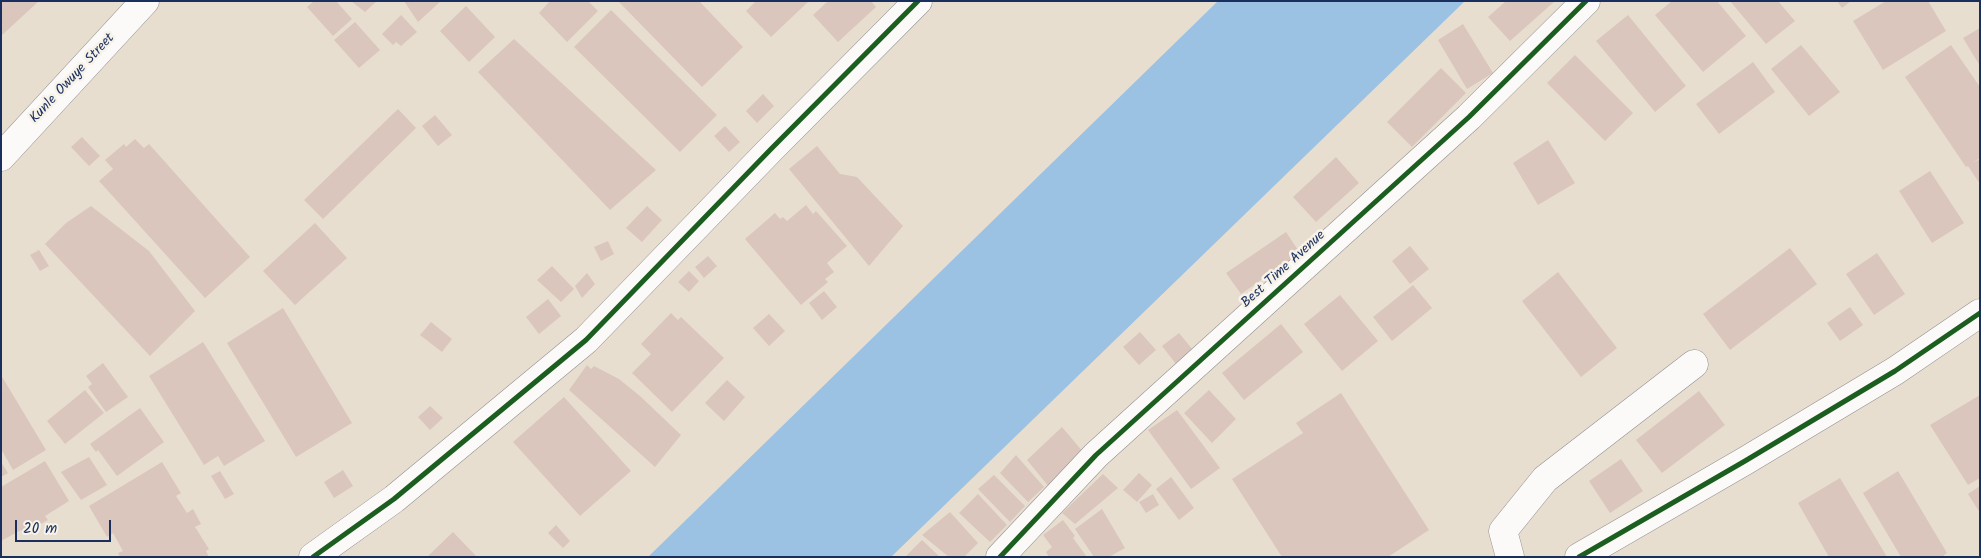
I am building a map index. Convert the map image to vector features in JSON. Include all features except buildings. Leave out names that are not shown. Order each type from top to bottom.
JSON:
[{"type":"street","name":"Kunle Owuye Street","points":[[1,156],[145,1]]},
{"type":"street","points":[[313,557],[394,499],[586,340],[918,1]]},
{"type":"street","name":"Best Time Avenue","points":[[1000,557],[1096,455],[1469,117],[1586,1]]},
{"type":"street","points":[[1579,557],[1879,381],[1980,313]]},
{"type":"street","points":[[1510,557],[1503,531],[1545,479],[1694,364]]},
{"type":"water","points":[[1218,1],[1465,1],[891,557],[648,557]]},
{"type":"cycle path","points":[[313,557],[394,499],[586,340],[918,1]]},
{"type":"cycle path","points":[[1000,557],[1096,455],[1469,117],[1586,1]]},
{"type":"cycle path","points":[[1579,557],[1895,371],[1980,313]]}]
